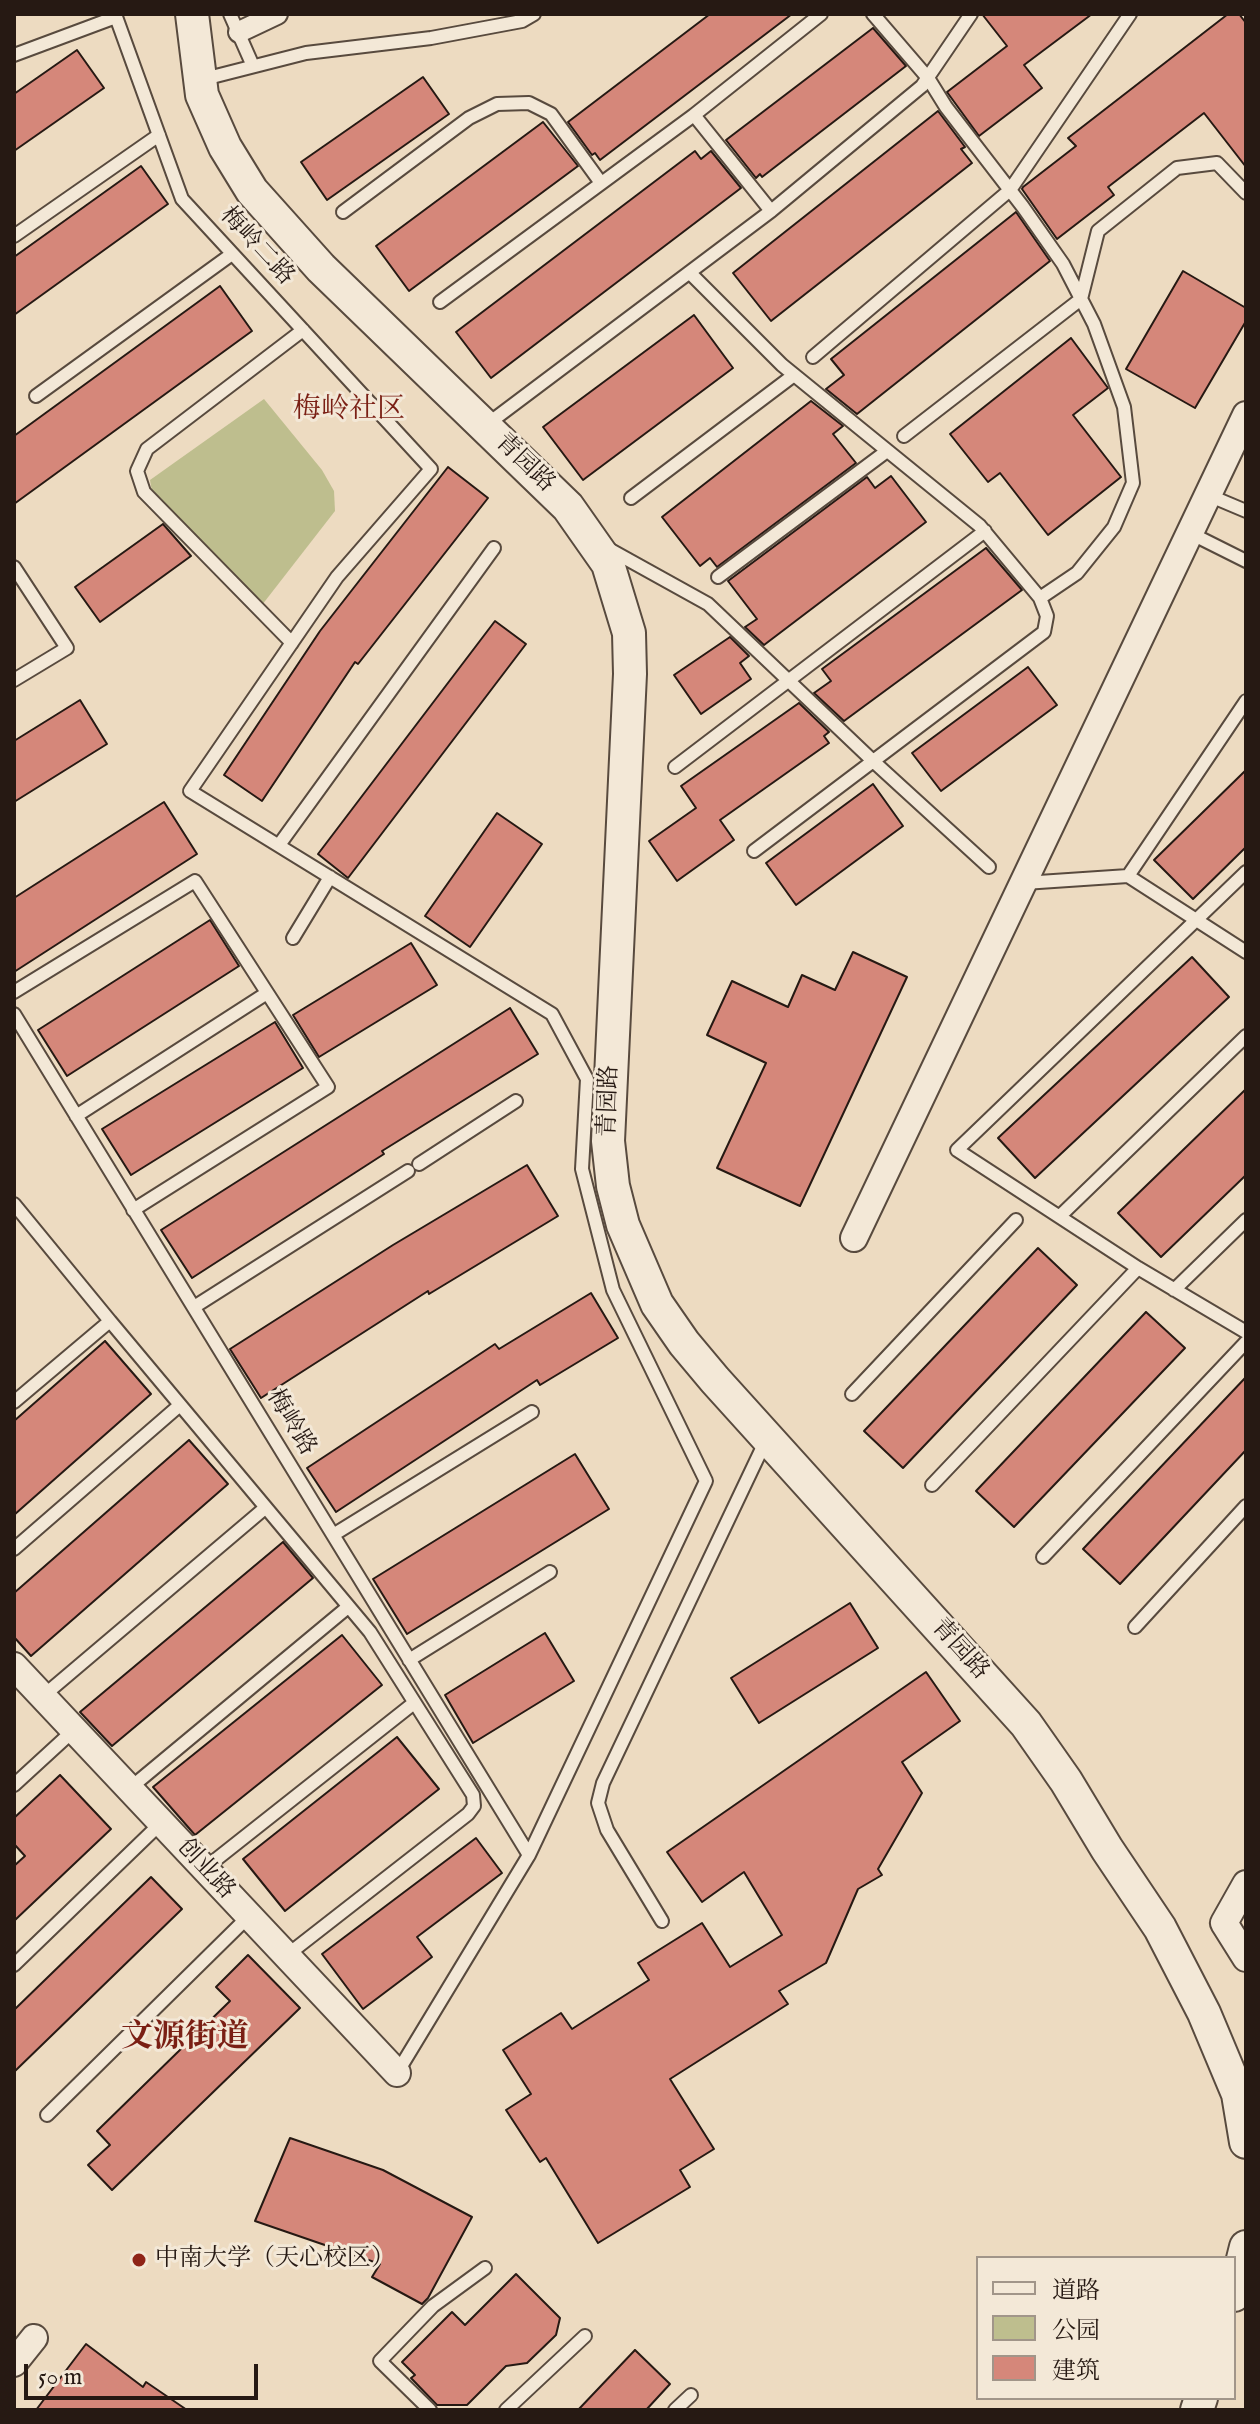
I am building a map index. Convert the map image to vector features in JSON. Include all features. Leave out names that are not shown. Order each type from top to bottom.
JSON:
[{"type":"street","name":"青园路","points":[[192,14],[202,95],[225,147],[252,191],[321,268],[568,507],[608,564],[629,633],[630,674],[608,1141],[613,1186],[623,1225],[657,1304],[684,1343],[1026,1724],[1160,1928],[1204,2013],[1238,2094],[1246,2142]]},
{"type":"street","points":[[234,23],[277,14]]},
{"type":"street","points":[[854,1238],[1246,415]]},
{"type":"street","name":"创业路","points":[[14,1666],[397,2073]]},
{"type":"street","points":[[1246,1884],[1224,1923],[1246,1958]]},
{"type":"street","points":[[1236,2287],[1246,2247]]},
{"type":"street","points":[[14,2363],[34,2338]]},
{"type":"lane","points":[[200,80],[306,53],[431,38],[522,21],[534,14]]},
{"type":"lane","points":[[440,302],[694,115],[821,14]]},
{"type":"lane","points":[[873,14],[928,78],[946,107],[1063,264],[1094,324],[1124,407],[1133,483],[1114,527],[1077,573],[1040,598]]},
{"type":"lane","points":[[485,426],[771,211],[922,86],[971,14]]},
{"type":"lane","points":[[813,357],[1010,190],[1130,14]]},
{"type":"lane","points":[[14,55],[115,15]]},
{"type":"lane","name":"梅岭二路","points":[[115,15],[182,199],[431,469],[337,577],[292,643]]},
{"type":"lane","points":[[234,23],[253,66]]},
{"type":"lane","points":[[343,212],[469,118],[497,104],[529,103],[551,114],[601,183]]},
{"type":"lane","points":[[694,115],[771,211]]},
{"type":"lane","points":[[14,236],[159,135]]},
{"type":"lane","points":[[904,436],[1081,299],[1098,231],[1177,168],[1217,163],[1246,193]]},
{"type":"lane","points":[[36,396],[232,254]]},
{"type":"lane","points":[[690,273],[794,375],[985,531],[1040,598],[1047,616],[1044,632],[754,851]]},
{"type":"lane","points":[[303,330],[147,449],[137,471],[144,492],[292,643],[190,791],[552,1014],[587,1079],[582,1169],[613,1290],[706,1481],[529,1855],[397,2073]]},
{"type":"lane","points":[[631,498],[794,375]]},
{"type":"lane","points":[[718,577],[887,451]]},
{"type":"lane","points":[[1208,495],[1246,511]]},
{"type":"lane","points":[[675,767],[985,531]]},
{"type":"lane","points":[[1190,533],[1246,561]]},
{"type":"lane","points":[[594,541],[708,604],[989,867]]},
{"type":"lane","points":[[279,845],[494,548]]},
{"type":"lane","points":[[14,567],[67,648],[14,680]]},
{"type":"lane","points":[[1128,876],[1246,701]]},
{"type":"lane","points":[[1246,872],[957,1150],[1138,1268],[1246,1332]]},
{"type":"lane","points":[[1021,883],[1128,876],[1246,952]]},
{"type":"lane","points":[[293,938],[330,877]]},
{"type":"lane","points":[[14,992],[195,881],[328,1087],[133,1210]]},
{"type":"lane","points":[[76,1116],[267,993]]},
{"type":"lane","name":"梅岭路","points":[[14,1014],[529,1855]]},
{"type":"lane","points":[[1060,1216],[1246,1036]]},
{"type":"lane","points":[[194,1307],[516,1101]]},
{"type":"lane","points":[[14,1204],[370,1632],[473,1795],[474,1806],[468,1814],[286,1956]]},
{"type":"lane","points":[[852,1394],[1016,1220]]},
{"type":"lane","points":[[1174,1290],[1246,1220]]},
{"type":"lane","points":[[932,1485],[1138,1268]]},
{"type":"lane","points":[[14,1402],[110,1321]]},
{"type":"lane","points":[[1043,1557],[1246,1342]]},
{"type":"lane","points":[[14,1549],[180,1405]]},
{"type":"lane","points":[[333,1535],[532,1412]]},
{"type":"lane","points":[[662,1921],[607,1830],[598,1803],[603,1783],[767,1437]]},
{"type":"lane","points":[[1135,1627],[1246,1506]]},
{"type":"lane","points":[[42,1697],[265,1508]]},
{"type":"lane","points":[[409,1660],[550,1572]]},
{"type":"lane","points":[[129,1789],[348,1607]]},
{"type":"lane","points":[[204,1869],[414,1703]]},
{"type":"lane","points":[[14,1785],[74,1730]]},
{"type":"lane","points":[[14,1965],[161,1823]]},
{"type":"lane","points":[[47,2115],[249,1916]]},
{"type":"lane","points":[[430,2410],[380,2361],[433,2306],[485,2268]]},
{"type":"lane","points":[[506,2410],[585,2336]]},
{"type":"lane","points":[[675,2410],[691,2395]]},
{"type":"green space","points":[[264,399],[322,470],[334,491],[335,511],[262,605],[152,492],[150,480]]},
{"type":"building","points":[[710,14],[792,14],[600,160],[595,153],[592,155],[568,122]]},
{"type":"building","points":[[982,14],[1092,14],[1024,65],[1042,88],[979,136],[947,92],[1007,46]]},
{"type":"building","points":[[1228,14],[1239,14],[1246,23],[1246,167],[1204,113],[1108,187],[1114,195],[1057,239],[1023,187],[1076,146],[1068,138]]},
{"type":"building","points":[[873,28],[906,66],[762,177],[760,174],[756,178],[726,140]]},
{"type":"building","points":[[77,50],[104,88],[14,151],[14,94]]},
{"type":"building","points":[[423,77],[449,114],[327,200],[301,162]]},
{"type":"building","points":[[938,111],[965,147],[961,149],[972,163],[771,321],[733,273]]},
{"type":"building","points":[[543,122],[578,166],[409,291],[376,246]]},
{"type":"building","points":[[695,151],[701,159],[711,151],[741,188],[491,378],[456,332]]},
{"type":"building","points":[[141,166],[168,204],[14,315],[14,257]]},
{"type":"building","points":[[1016,212],[1050,261],[857,414],[826,389],[844,375],[831,359]]},
{"type":"building","points":[[1183,271],[1246,308],[1246,321],[1195,408],[1126,369]]},
{"type":"building","points":[[220,286],[252,331],[14,504],[14,436]]},
{"type":"building","points":[[694,315],[733,368],[583,480],[543,427]]},
{"type":"building","points":[[1071,338],[1108,388],[1073,415],[1121,477],[1048,535],[1000,473],[988,482],[950,434]]},
{"type":"building","points":[[811,401],[843,426],[833,434],[856,463],[717,567],[710,558],[700,566],[662,517]]},
{"type":"building","points":[[448,467],[488,498],[358,664],[355,662],[262,801],[224,775],[320,631]]},
{"type":"building","points":[[891,476],[926,522],[764,645],[745,627],[757,619],[728,581],[867,477],[875,488]]},
{"type":"building","points":[[163,524],[191,556],[100,622],[75,587]]},
{"type":"building","points":[[986,548],[1022,590],[844,721],[814,693],[831,681],[822,669]]},
{"type":"building","points":[[495,621],[526,644],[348,878],[318,854]]},
{"type":"building","points":[[730,637],[749,656],[740,663],[751,679],[701,714],[674,675]]},
{"type":"building","points":[[1028,667],[1057,705],[941,791],[912,753]]},
{"type":"building","points":[[80,700],[107,744],[14,802],[14,741]]},
{"type":"building","points":[[799,703],[829,732],[824,736],[829,743],[720,820],[734,840],[677,881],[649,841],[696,808],[681,786]]},
{"type":"building","points":[[1246,770],[1246,847],[1193,899],[1154,860]]},
{"type":"building","points":[[873,784],[903,826],[796,905],[766,863]]},
{"type":"building","points":[[164,802],[197,854],[14,972],[14,898]]},
{"type":"building","points":[[497,813],[542,844],[470,947],[425,916]]},
{"type":"building","points":[[210,920],[239,966],[67,1076],[38,1030]]},
{"type":"building","points":[[411,943],[437,985],[319,1057],[293,1015]]},
{"type":"building","points":[[853,952],[907,977],[800,1206],[717,1168],[766,1063],[707,1035],[732,981],[788,1007],[802,975],[835,990]]},
{"type":"building","points":[[1192,957],[1229,997],[1035,1178],[998,1138]]},
{"type":"building","points":[[510,1008],[538,1054],[382,1151],[384,1154],[192,1278],[161,1230]]},
{"type":"building","points":[[275,1022],[303,1068],[131,1175],[102,1129]]},
{"type":"building","points":[[1246,1089],[1246,1175],[1161,1257],[1118,1213]]},
{"type":"building","points":[[527,1165],[558,1216],[429,1294],[428,1291],[261,1398],[230,1349],[393,1245]]},
{"type":"building","points":[[1038,1248],[1077,1285],[903,1468],[864,1431]]},
{"type":"building","points":[[591,1293],[618,1338],[540,1385],[537,1380],[336,1512],[307,1468],[495,1344],[499,1349]]},
{"type":"building","points":[[1146,1312],[1185,1348],[1014,1527],[976,1491]]},
{"type":"building","points":[[105,1341],[151,1394],[14,1515],[14,1421]]},
{"type":"building","points":[[1246,1377],[1246,1450],[1120,1584],[1083,1549]]},
{"type":"building","points":[[189,1440],[228,1484],[31,1656],[14,1637],[14,1593]]},
{"type":"building","points":[[575,1454],[609,1509],[407,1634],[373,1579]]},
{"type":"building","points":[[283,1542],[313,1578],[112,1746],[80,1712]]},
{"type":"building","points":[[850,1603],[878,1648],[759,1723],[731,1678]]},
{"type":"building","points":[[545,1633],[574,1681],[473,1743],[445,1695]]},
{"type":"building","points":[[342,1635],[382,1685],[195,1835],[153,1787]]},
{"type":"building","points":[[926,1672],[960,1721],[902,1762],[922,1793],[878,1869],[882,1875],[858,1889],[826,1963],[779,1991],[788,2004],[670,2079],[714,2149],[680,2170],[690,2187],[598,2243],[546,2158],[540,2162],[506,2110],[531,2094],[503,2050],[561,2013],[572,2029],[649,1980],[638,1963],[702,1923],[730,1967],[782,1935],[744,1872],[702,1902],[667,1852]]},
{"type":"building","points":[[397,1737],[439,1789],[285,1911],[243,1859]]},
{"type":"building","points":[[60,1775],[111,1829],[14,1921],[14,1866],[25,1856],[14,1844],[14,1818]]},
{"type":"building","points":[[476,1838],[502,1873],[417,1937],[432,1957],[363,2009],[322,1954]]},
{"type":"building","points":[[151,1877],[182,1909],[14,2072],[14,2010]]},
{"type":"building","points":[[248,1955],[300,2008],[112,2190],[88,2165],[110,2145],[97,2131],[230,2001],[216,1987]]},
{"type":"building","points":[[290,2138],[383,2170],[472,2217],[422,2304],[372,2277],[380,2264],[255,2221]]},
{"type":"building","points":[[516,2274],[560,2318],[556,2335],[527,2363],[506,2366],[467,2405],[437,2405],[411,2378],[415,2375],[402,2362],[452,2312],[465,2325]]},
{"type":"building","points":[[86,2344],[143,2387],[146,2382],[187,2410],[36,2410]]},
{"type":"building","points":[[635,2350],[670,2384],[646,2410],[578,2410]]},
{"type":"place","name":"中南大学（天心校区）","points":[[139,2260]]},
{"type":"district","name":"梅岭社区","points":[[349,411]]},
{"type":"district","name":"文源街道","points":[[185,2039]]}]
